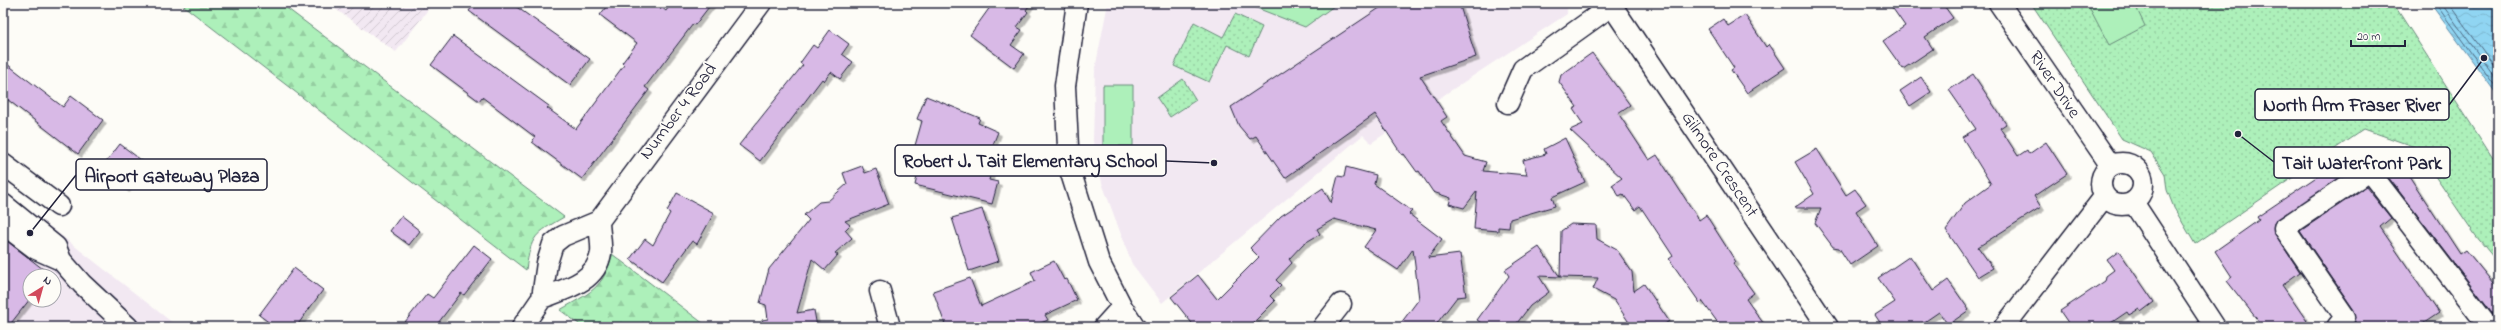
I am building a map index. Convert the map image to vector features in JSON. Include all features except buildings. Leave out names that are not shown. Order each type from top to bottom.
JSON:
[{"type":"street","name":"Number 4 Road","points":[[599,221],[761,3]]},
{"type":"street","points":[[1077,3],[1065,86],[1069,167],[1099,262],[1122,308],[1135,327]]},
{"type":"street","name":"River Drive","points":[[1999,3],[2111,166]]},
{"type":"street","points":[[1508,103],[1523,69],[1611,4]]},
{"type":"street","name":"Gilmore Crescent","points":[[1611,4],[1828,327]]},
{"type":"street","points":[[2125,163],[2138,169],[2143,183],[2143,190],[2134,202],[2122,206],[2116,205],[2104,197],[2101,191],[2101,177],[2111,166],[2125,163]]},
{"type":"street","points":[[3,164],[59,206]]},
{"type":"street","points":[[2337,327],[2346,317],[2284,228],[2369,170],[2489,327]]},
{"type":"street","points":[[2004,327],[2104,197]]},
{"type":"street","points":[[2134,202],[2215,327]]},
{"type":"street","points":[[3,204],[56,247],[61,260],[82,284],[128,327]]},
{"type":"street","points":[[522,327],[542,298],[546,263],[553,244],[564,236],[599,221],[601,252],[597,264],[583,282],[542,298]]},
{"type":"street","points":[[3,224],[36,249],[61,260]]},
{"type":"street","points":[[880,291],[890,327]]},
{"type":"street","points":[[1323,327],[1341,304]]},
{"type":"street","points":[[1104,327],[1122,308]]},
{"type":"shaded area","points":[[327,3],[433,3],[396,52]]},
{"type":"shaded area","points":[[1108,3],[1567,3],[1567,14],[1371,143],[1363,135],[1162,303],[1132,264],[1102,183],[1093,141],[1095,69]]},
{"type":"shaded area","points":[[3,190],[178,327],[3,327]]},
{"type":"green space","points":[[180,3],[280,3],[564,217],[536,237],[530,249],[526,270]]},
{"type":"green space","points":[[1244,3],[1338,3],[1305,27]]},
{"type":"green space","points":[[2031,3],[2393,3],[2498,166],[2498,263],[2476,236],[2415,147],[2364,129],[2195,244],[2174,208],[2167,190],[2165,174],[2151,152],[2122,139]]},
{"type":"green space","points":[[2087,3],[2134,3],[2145,26],[2109,45]]},
{"type":"green space","points":[[1235,14],[1262,27],[1249,56],[1227,45],[1209,82],[1174,66],[1194,22],[1223,37]]},
{"type":"green space","points":[[1183,79],[1196,100],[1170,117],[1157,98]]},
{"type":"green space","points":[[1103,85],[1133,85],[1133,146],[1103,146]]},
{"type":"green space","points":[[612,254],[708,327],[583,327],[560,310],[587,294],[600,283],[609,266]]},
{"type":"water","points":[[2430,3],[2498,3],[2498,96]]},
{"type":"place","name":"North Arm Fraser River","points":[[2484,58]]},
{"type":"place","name":"Tait Waterfront Park","points":[[2238,134]]},
{"type":"place","name":"Robert J. Tait Elementary School","points":[[1214,163]]},
{"type":"place","name":"Airport Gateway Plaza","points":[[30,233]]}]
